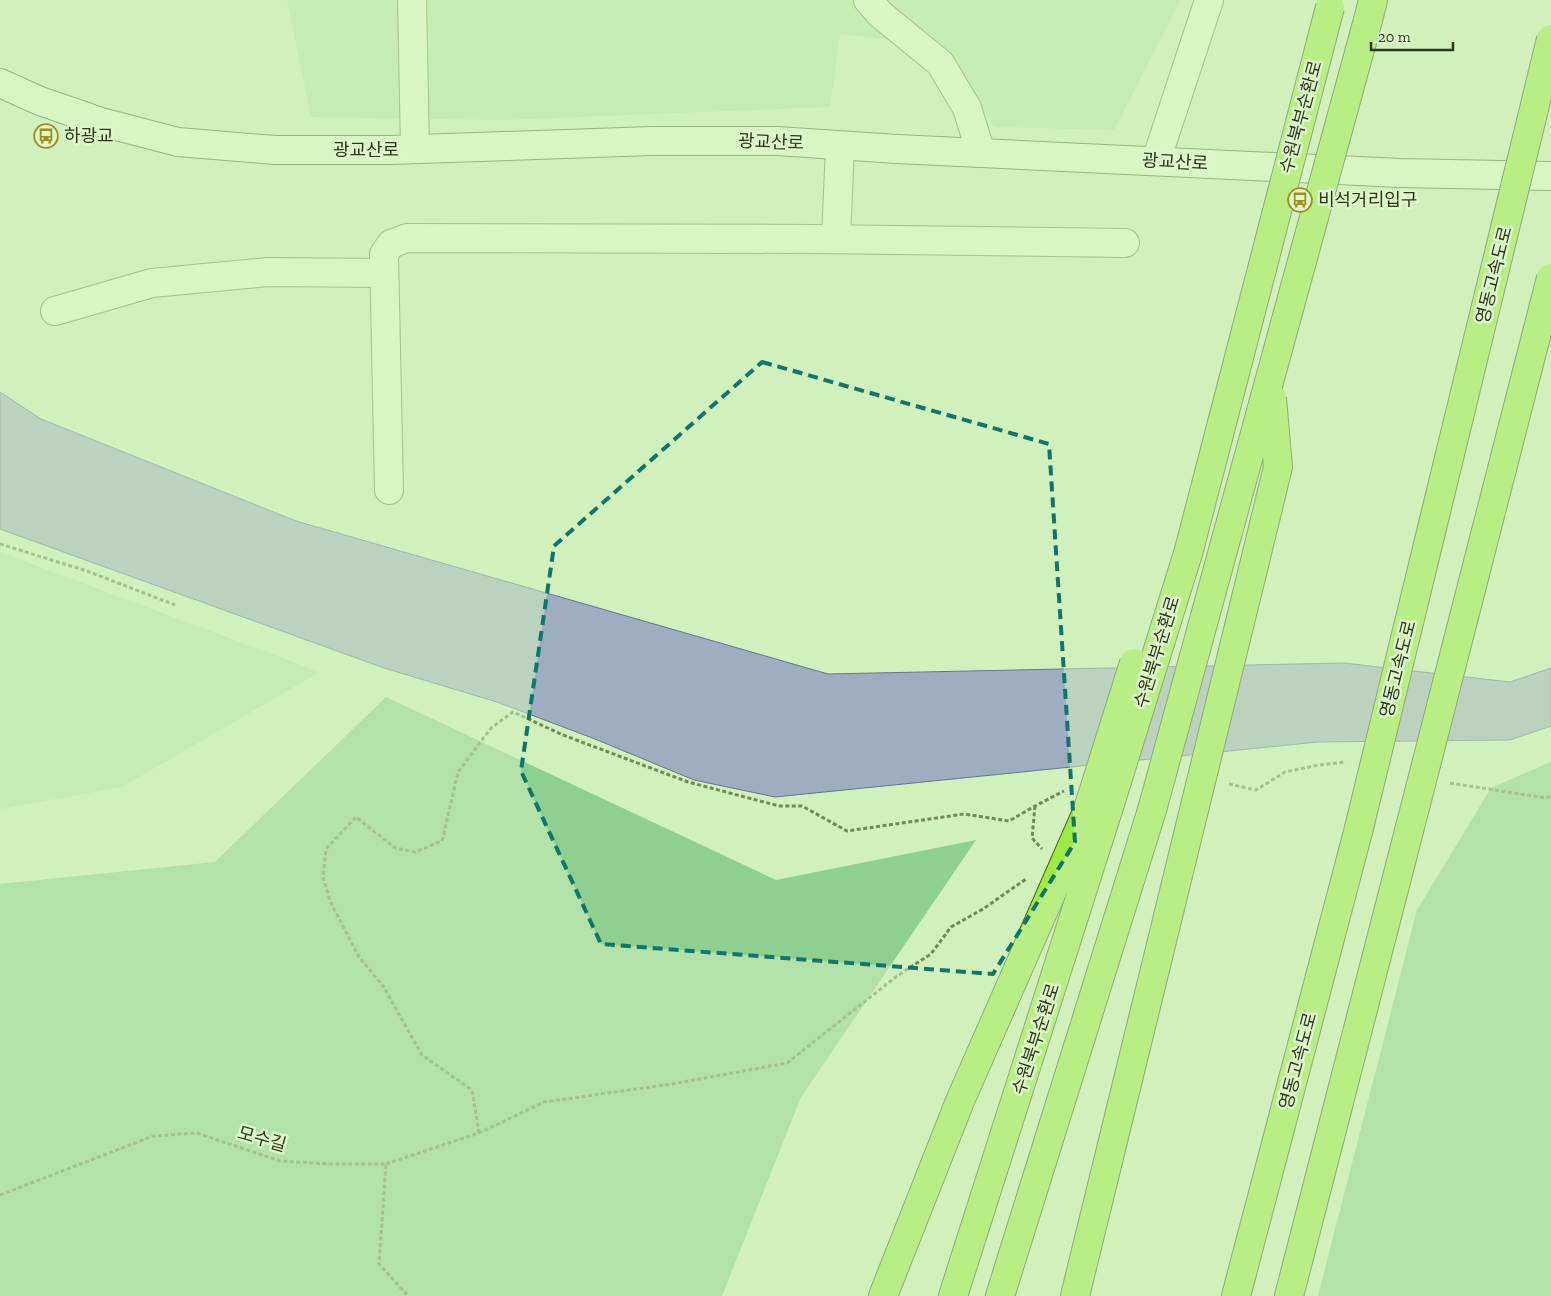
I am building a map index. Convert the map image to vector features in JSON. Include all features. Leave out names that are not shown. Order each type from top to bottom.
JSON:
[{"type":"highway","name":"수원북부순환로","points":[[953,1296],[1098,809],[1189,550],[1331,4]]},
{"type":"highway","name":"수원북부순환로","points":[[1000,1296],[1152,810],[1371,10]]},
{"type":"highway","name":"영동고속도로","points":[[1236,1296],[1359,828],[1551,39]]},
{"type":"highway","points":[[1290,1296],[1551,278]]},
{"type":"highway","points":[[1075,1296],[1278,467],[1271,378]]},
{"type":"highway","points":[[883,1296],[960,1101],[1098,809]]},
{"type":"street","points":[[412,0],[415,149]]},
{"type":"street","points":[[868,0],[880,14],[940,63],[967,108],[982,153]]},
{"type":"street","points":[[1156,161],[1209,0]]},
{"type":"street","name":"광교산로","points":[[0,83],[40,101],[101,122],[178,142],[275,150],[415,149],[652,141],[777,141],[840,146],[1400,174],[1551,176]]},
{"type":"street","points":[[836,239],[840,146]]},
{"type":"street","points":[[389,490],[384,254],[391,244],[408,238],[836,239],[1125,243]]},
{"type":"street","points":[[55,311],[152,283],[268,272],[384,273]]},
{"type":"path","points":[[0,544],[87,572],[175,605]]},
{"type":"path","points":[[479,1133],[472,1090],[422,1056],[382,986],[359,957],[330,901],[323,877],[326,849],[356,817],[395,848],[415,852],[442,842],[458,772],[491,728],[513,712],[563,735],[688,782],[779,806],[802,806],[847,831],[964,814],[1009,822]]},
{"type":"path","points":[[1035,806],[1032,838],[1048,856]]},
{"type":"path","name":"모수길","points":[[0,1195],[153,1136],[197,1133],[280,1161],[330,1164],[386,1164],[479,1133],[544,1102],[672,1084],[787,1063],[896,976],[931,954],[951,927],[982,909],[1032,874]]},
{"type":"path","points":[[386,1164],[379,1264],[408,1296]]},
{"type":"highlighted area","points":[[762,362],[1049,444],[1075,842],[993,974],[601,944],[521,771],[554,546]]},
{"type":"green space","points":[[287,0],[1180,0],[1114,130],[994,127],[941,46],[840,34],[830,107],[500,120],[311,117]]},
{"type":"green space","points":[[0,552],[320,672],[122,787],[0,809]]},
{"type":"green space","points":[[386,697],[776,880],[976,840],[801,1097],[722,1296],[0,1296],[0,884],[215,862]]},
{"type":"green space","points":[[1551,762],[1551,1296],[1318,1296],[1417,910],[1491,788]]},
{"type":"water","points":[[0,392],[41,419],[296,521],[828,674],[1344,663],[1510,682],[1551,668],[1551,726],[1510,740],[1318,742],[775,797],[694,780],[595,739],[497,702],[384,668],[0,529]]},
{"type":"place","name":"하광교","points":[[46,136]]},
{"type":"place","name":"비석거리입구","points":[[1300,200]]}]
